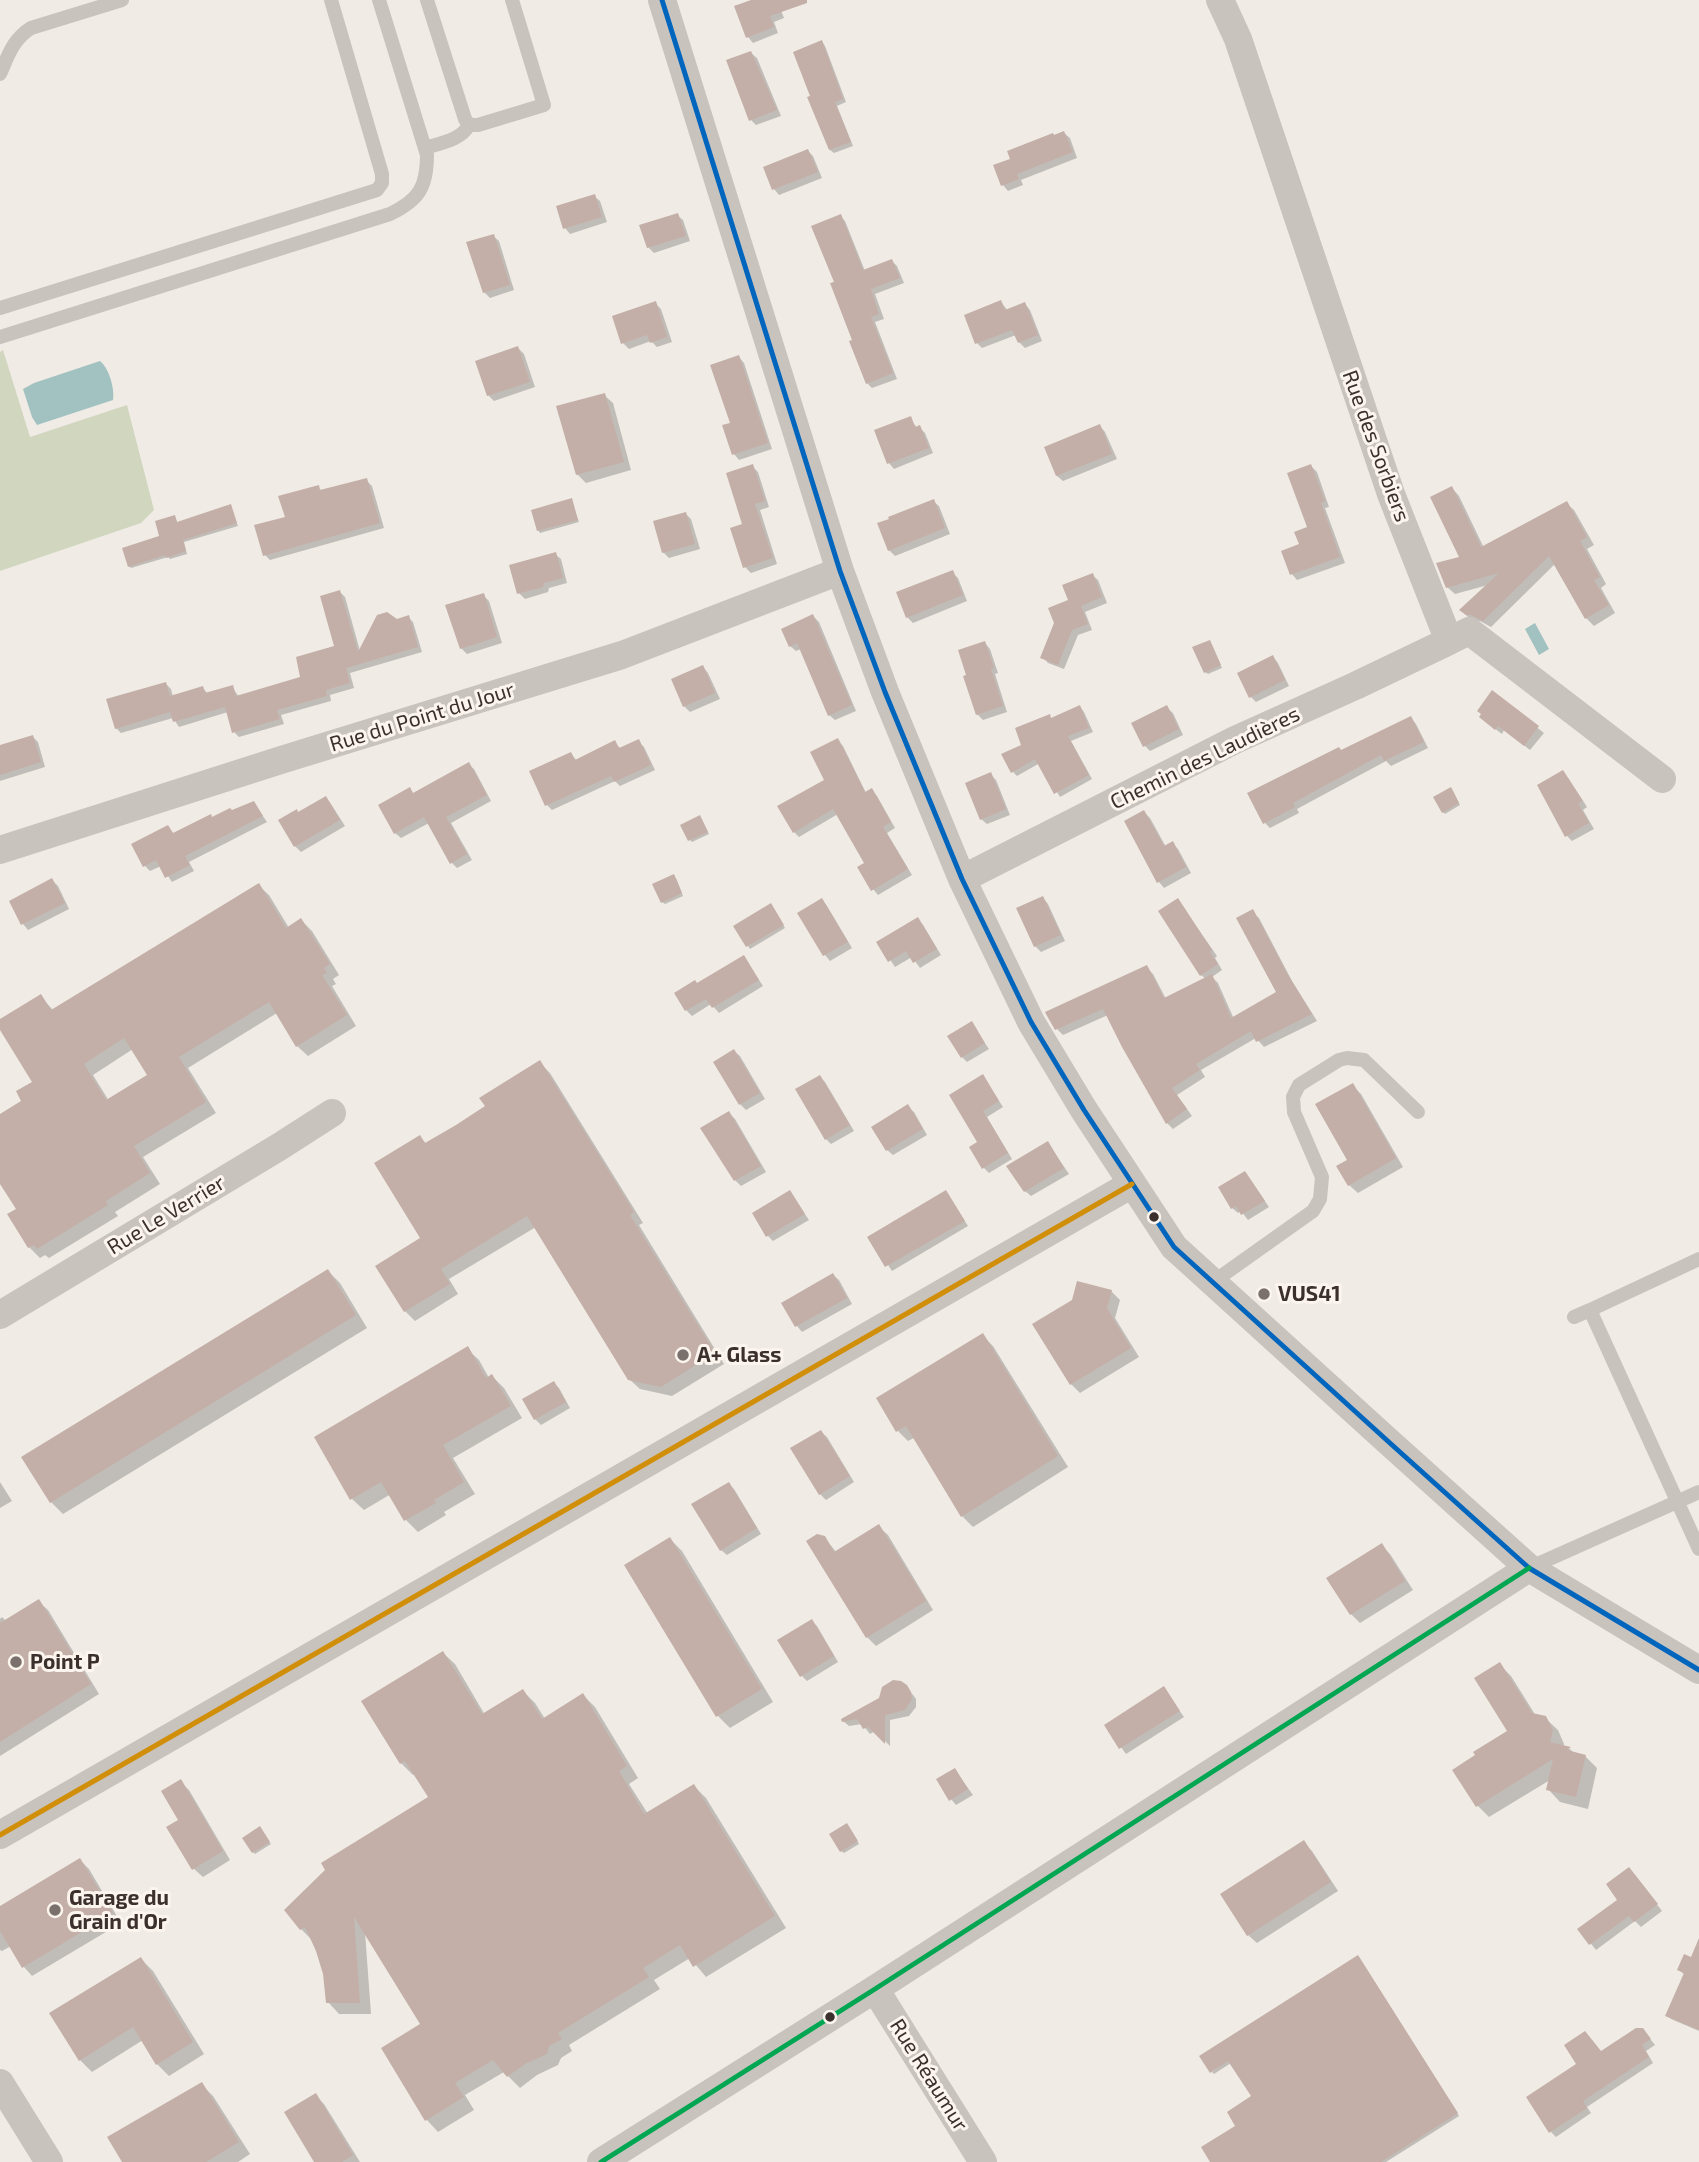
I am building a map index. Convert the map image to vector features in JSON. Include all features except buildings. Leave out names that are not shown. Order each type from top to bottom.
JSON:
[{"type":"street","points":[[662,0],[840,571],[885,692],[962,879],[1031,1022],[1084,1110],[1174,1247],[1529,1568],[1699,1670]]},
{"type":"street","name":"Rue des Sorbiers","points":[[1220,0],[1238,39],[1391,494],[1449,641]]},
{"type":"street","name":"Rue du Point du Jour","points":[[0,850],[622,655],[840,571]]},
{"type":"street","points":[[1449,641],[1469,631],[1662,779]]},
{"type":"street","name":"Chemin des Laudières","points":[[962,879],[1235,740],[1449,641]]},
{"type":"street","name":"Rue Le Verrier","points":[[0,1315],[331,1113]]},
{"type":"street","points":[[0,1835],[1132,1184]]},
{"type":"street","points":[[601,2162],[1529,1568]]},
{"type":"street","name":"Rue Réaumur","points":[[875,1989],[983,2162]]},
{"type":"street","points":[[0,2083],[49,2162]]},
{"type":"lane","points":[[0,74],[15,40],[22,33],[39,25],[122,0]]},
{"type":"lane","points":[[0,308],[377,190],[382,183],[382,174],[331,0]]},
{"type":"lane","points":[[0,339],[24,329],[390,214],[409,205],[421,190],[427,174],[425,148],[379,0]]},
{"type":"lane","points":[[427,0],[469,125]]},
{"type":"lane","points":[[469,125],[478,125],[544,105],[512,0]]},
{"type":"lane","points":[[425,148],[459,136],[469,125]]},
{"type":"lane","points":[[1213,1282],[1313,1211],[1320,1199],[1322,1177],[1294,1112],[1293,1097],[1299,1085],[1339,1060],[1364,1060],[1418,1112]]},
{"type":"lane","points":[[1574,1317],[1699,1259]]},
{"type":"lane","points":[[1590,1310],[1699,1549]]},
{"type":"lane","points":[[1529,1568],[1699,1492]]},
{"type":"green space","points":[[3,350],[30,437],[127,405],[154,510],[141,523],[0,571],[0,352]]},
{"type":"water","points":[[100,361],[111,379],[113,400],[37,425],[23,389]]},
{"type":"water","points":[[1535,623],[1549,649],[1539,655],[1525,629]]},
{"type":"transit line","points":[[662,0],[840,571],[885,692],[962,879],[1031,1022],[1084,1110],[1174,1247],[1529,1568],[1699,1670]]},
{"type":"transit line","points":[[0,1835],[1132,1184]]},
{"type":"transit line","points":[[601,2162],[1529,1568]]},
{"type":"place","name":"VUS41","points":[[1264,1294]]},
{"type":"place","name":"A+ Glass","points":[[683,1355]]},
{"type":"place","name":"Point P","points":[[16,1662]]},
{"type":"place","name":"Garage du Grain d'Or","points":[[55,1910]]}]
